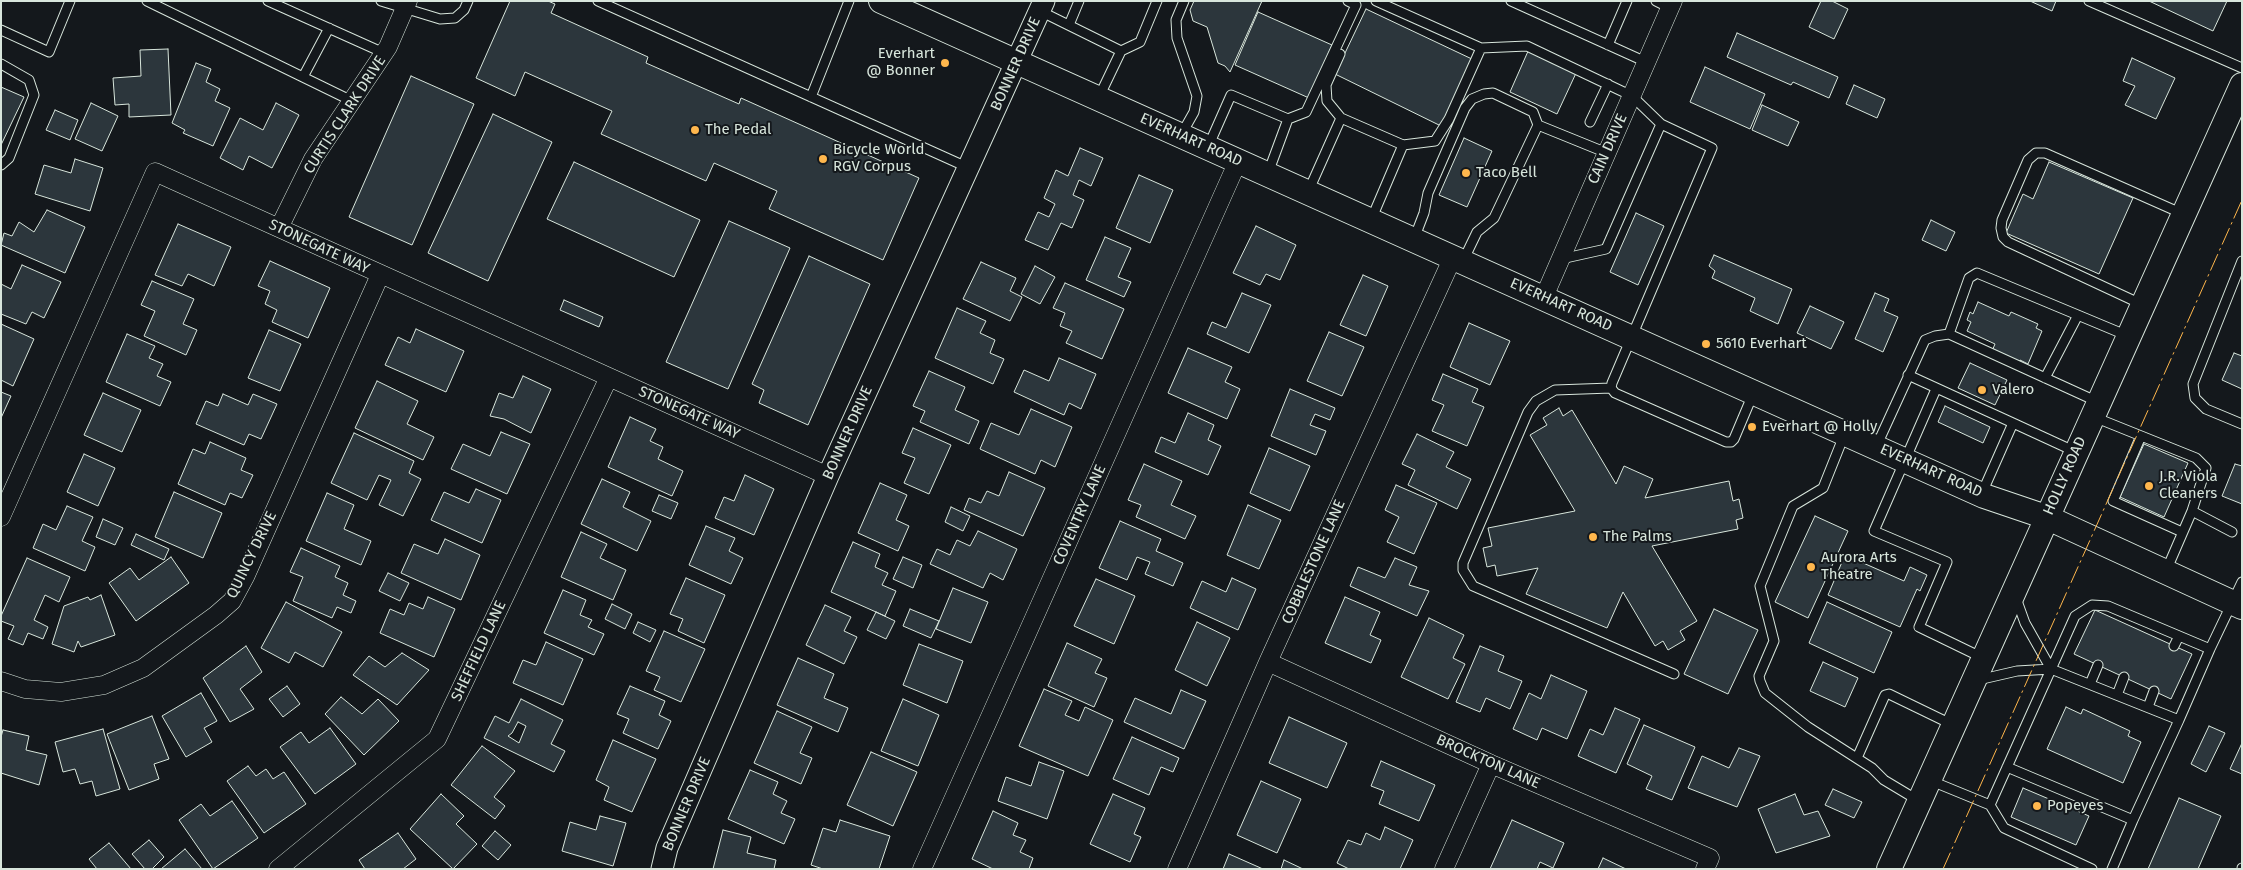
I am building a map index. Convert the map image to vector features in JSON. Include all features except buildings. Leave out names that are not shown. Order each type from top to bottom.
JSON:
[{"type":"main road","name":"EVERHART ROAD","points":[[882,1],[1017,64],[1414,239],[1981,494],[2046,517],[2165,573],[2239,597]]},
{"type":"main road","name":"HOLLY ROAD","points":[[1889,869],[2242,85]]},
{"type":"street","name":"CAIN DRIVE","points":[[1544,297],[1632,96],[1666,3]]},
{"type":"street","name":"CURTIS CLARK DRIVE","points":[[280,228],[313,159],[384,53],[407,5]]},
{"type":"street","name":"BONNER DRIVE","points":[[662,869],[667,848],[828,476],[1042,6]]},
{"type":"street","name":"COVENTRY LANE","points":[[922,869],[1238,161]]},
{"type":"street","name":"STONEGATE WAY","points":[[1,517],[155,172],[828,476]]},
{"type":"street","name":"COBBLESTONE LANE","points":[[1177,869],[1268,662],[1458,259]]},
{"type":"street","name":"QUINCY DRIVE","points":[[1,681],[25,690],[61,692],[104,685],[143,668],[216,615],[232,601],[245,577],[380,275]]},
{"type":"street","name":"SHEFFIELD LANE","points":[[278,869],[437,739],[609,377]]},
{"type":"street","name":"BROCKTON LANE","points":[[1268,662],[1707,864]]},
{"type":"street","points":[[1444,869],[1491,764]]},
{"type":"lane","points":[[1,30],[49,52],[70,1]]},
{"type":"lane","points":[[147,1],[352,101]]},
{"type":"lane","points":[[268,1],[384,53]]},
{"type":"lane","points":[[381,1],[407,5],[440,19],[455,18],[464,10],[468,1]]},
{"type":"lane","points":[[598,1],[969,168]]},
{"type":"lane","points":[[811,97],[849,1]]},
{"type":"lane","points":[[1069,25],[1079,1]]},
{"type":"lane","points":[[1098,99],[1121,51],[1140,42],[1157,1]]},
{"type":"lane","points":[[1181,136],[1194,112],[1197,96],[1176,38],[1176,20],[1184,1]]},
{"type":"lane","points":[[1208,148],[1231,95],[1288,119],[1306,112],[1356,5],[1348,1]]},
{"type":"lane","points":[[1363,1],[1326,85],[1327,101],[1342,118],[1403,145],[1434,141],[1449,119],[1481,48]]},
{"type":"lane","points":[[1376,1],[1481,48],[1527,46],[1632,96],[1661,124],[1712,148],[1611,388]]},
{"type":"lane","points":[[1512,1],[1646,62]]},
{"type":"lane","points":[[1608,45],[1627,1]]},
{"type":"lane","points":[[2089,1],[2242,68]]},
{"type":"lane","points":[[1042,6],[1069,25],[1121,51]]},
{"type":"lane","points":[[303,77],[328,28]]},
{"type":"lane","points":[[1,64],[29,80],[34,95],[9,158],[1,164]]},
{"type":"lane","points":[[1590,122],[1608,84]]},
{"type":"lane","points":[[1414,239],[1424,213],[1428,193],[1465,108],[1472,98],[1493,93],[1533,112],[1538,125],[1494,218],[1478,232],[1458,259]]},
{"type":"lane","points":[[1308,192],[1342,118]]},
{"type":"lane","points":[[1268,174],[1288,119]]},
{"type":"lane","points":[[1560,259],[1606,249],[1661,124]]},
{"type":"lane","points":[[1538,125],[1607,153]]},
{"type":"lane","points":[[1370,220],[1403,145]]},
{"type":"lane","points":[[2142,304],[2008,242],[2003,236],[2002,220],[2028,160],[2036,154],[2046,153],[2183,214]]},
{"type":"lane","points":[[2242,261],[2193,384],[2195,398],[2206,409],[2242,424]]},
{"type":"lane","points":[[1949,334],[1969,278],[1977,273],[2128,336]]},
{"type":"lane","points":[[2046,378],[2078,315]]},
{"type":"lane","points":[[1876,447],[1925,340],[1949,334],[2046,378],[2141,436],[2196,458],[2206,468],[2192,511],[2165,573]]},
{"type":"lane","points":[[1908,375],[2076,452]]},
{"type":"lane","points":[[1611,388],[1615,393],[1726,442],[1731,442],[1734,439],[1754,392]]},
{"type":"lane","points":[[1611,388],[1555,390],[1536,402],[1524,421],[1463,563],[1462,570],[1473,586],[1674,674]]},
{"type":"lane","points":[[1936,389],[1874,531],[1947,562],[1919,627],[1983,658]]},
{"type":"lane","points":[[1981,494],[2013,424]]},
{"type":"lane","points":[[1845,433],[1823,488],[1818,493],[1793,506],[1760,586],[1774,641],[1759,676],[1765,693],[1808,727],[1872,768],[1884,780],[1919,802]]},
{"type":"lane","points":[[2141,436],[2114,500],[2182,532]]},
{"type":"lane","points":[[2192,511],[2232,532]]},
{"type":"lane","points":[[2013,590],[2025,623],[2051,669]]},
{"type":"lane","points":[[2112,869],[2210,649],[2239,597]]},
{"type":"lane","points":[[1990,805],[2075,616],[2092,605],[2108,606],[2119,616],[2147,628],[2178,636],[2210,649]]},
{"type":"lane","points":[[2174,646],[2178,636]]},
{"type":"lane","points":[[2090,684],[2098,665]]},
{"type":"lane","points":[[1972,682],[2017,671],[2051,669],[2180,720]]},
{"type":"lane","points":[[2117,695],[2124,677]]},
{"type":"lane","points":[[2148,707],[2154,691]]},
{"type":"lane","points":[[1856,758],[1885,695],[1889,694],[1953,724]]},
{"type":"lane","points":[[2007,767],[2133,820]]},
{"type":"lane","points":[[1929,780],[1990,805],[2004,828],[2092,869]]},
{"type":"power","points":[[1943,869],[2242,200]]},
{"type":"place","name":"Everhart @ Bonner","points":[[945,63]]},
{"type":"place","name":"The Pedal","points":[[695,130]]},
{"type":"place","name":"Bicycle World RGV Corpus","points":[[823,159]]},
{"type":"place","name":"Taco Bell","points":[[1466,173]]},
{"type":"place","name":"5610 Everhart","points":[[1706,344]]},
{"type":"place","name":"Valero","points":[[1982,390]]},
{"type":"place","name":"Everhart @ Holly","points":[[1752,427]]},
{"type":"place","name":"J.R. Viola Cleaners","points":[[2149,486]]},
{"type":"place","name":"The Palms","points":[[1593,537]]},
{"type":"place","name":"Aurora Arts Theatre","points":[[1811,567]]},
{"type":"place","name":"Popeyes","points":[[2037,806]]}]
